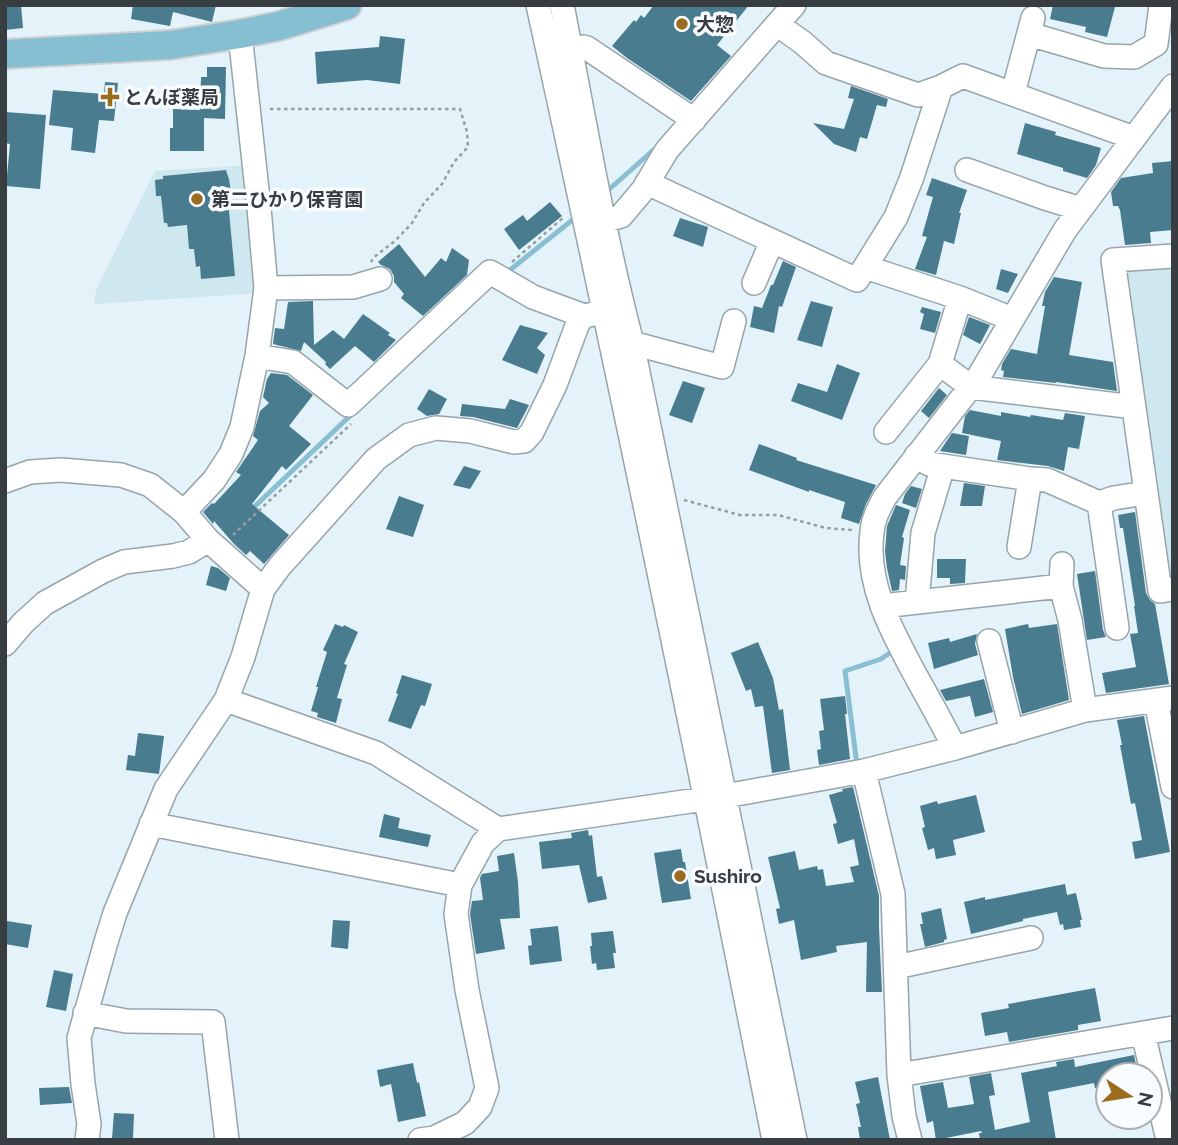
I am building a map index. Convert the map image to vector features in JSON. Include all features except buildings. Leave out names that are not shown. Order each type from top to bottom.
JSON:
[{"type":"main road","points":[[5,54],[170,45],[240,34],[295,14],[346,5]]},
{"type":"street","points":[[538,5],[590,211]]},
{"type":"street","points":[[562,5],[604,312],[795,1140]]},
{"type":"street","points":[[590,211],[621,216],[647,183],[690,117],[794,5]]},
{"type":"street","points":[[1013,93],[1031,26],[1104,56],[1134,57],[1156,44],[1161,5]]},
{"type":"street","points":[[778,25],[826,63],[918,95],[963,76],[1130,137]]},
{"type":"street","points":[[184,512],[214,480],[231,454],[242,427],[257,356],[265,288],[240,34]]},
{"type":"street","points":[[570,49],[587,48],[690,117]]},
{"type":"street","points":[[955,748],[891,630],[878,597],[872,563],[871,534],[875,519],[885,497],[967,384],[979,376],[1009,317],[1065,230],[1076,207],[1130,137],[1162,113],[1173,86]]},
{"type":"street","points":[[647,183],[857,280],[896,217],[942,87]]},
{"type":"street","points":[[967,170],[1076,207]]},
{"type":"street","points":[[754,283],[772,241]]},
{"type":"street","points":[[1173,256],[1113,260],[1160,591],[1173,589]]},
{"type":"street","points":[[865,267],[1009,317]]},
{"type":"street","points":[[257,356],[293,362],[348,405],[490,272],[533,297],[604,312],[632,343],[663,496],[774,1140]]},
{"type":"street","points":[[265,288],[353,287],[380,279]]},
{"type":"street","points":[[886,432],[940,363],[960,298]]},
{"type":"street","points":[[87,1140],[89,1124],[79,1038],[115,913],[166,789],[226,700],[243,657],[262,589],[376,459],[409,435],[436,428],[470,431],[513,442],[524,440],[532,432],[555,385],[578,323],[604,312]]},
{"type":"street","points":[[632,343],[722,367],[734,321]]},
{"type":"street","points":[[940,363],[967,384],[1134,407]]},
{"type":"street","points":[[916,456],[929,464],[943,467],[1047,480],[1099,503],[1145,493]]},
{"type":"street","points":[[918,601],[923,533],[943,467]]},
{"type":"street","points":[[6,480],[30,472],[50,471],[121,475],[150,485],[184,512],[212,544],[262,589]]},
{"type":"street","points":[[1019,547],[1030,479]]},
{"type":"street","points":[[1099,503],[1117,628]]},
{"type":"street","points":[[5,644],[45,603],[103,571],[124,562],[173,556],[212,544]]},
{"type":"street","points":[[882,606],[1061,575],[1085,710]]},
{"type":"street","points":[[989,641],[1012,732]]},
{"type":"street","points":[[420,1140],[433,1138],[465,1123],[480,1107],[486,1088],[456,914],[460,885],[483,843],[498,829],[715,798],[860,771],[955,748],[1085,710],[1164,699],[1173,787]]},
{"type":"street","points":[[226,700],[376,753],[498,829]]},
{"type":"street","points":[[860,771],[893,894],[901,966],[899,1075],[910,1140]]},
{"type":"street","points":[[151,824],[460,885]]},
{"type":"street","points":[[901,966],[1031,938]]},
{"type":"street","points":[[85,1013],[126,1021],[213,1022],[228,1140]]},
{"type":"street","points":[[899,1075],[1173,1028]]},
{"type":"street","points":[[1143,1033],[1168,1140]]},
{"type":"path","points":[[248,109],[460,108],[468,147],[454,162],[442,184],[424,203],[412,223],[396,241],[374,257],[353,287]]},
{"type":"path","points":[[500,278],[590,211]]},
{"type":"path","points":[[663,496],[740,515],[778,515],[826,528],[854,530]]},
{"type":"shaded area","points":[[250,165],[260,293],[95,304],[98,286],[155,171]]},
{"type":"shaded area","points":[[1173,265],[1173,581],[1166,576],[1124,269]]},
{"type":"waterway","points":[[605,193],[658,146]]},
{"type":"waterway","points":[[505,274],[576,217]]},
{"type":"waterway","points":[[251,510],[353,413]]},
{"type":"waterway","points":[[857,765],[845,671],[881,659],[894,650]]},
{"type":"place","name":"大惣","points":[[682,24]]},
{"type":"place","name":"とんぼ薬局","points":[[110,97]]},
{"type":"place","name":"第二ひかり保育園","points":[[197,199]]},
{"type":"place","name":"Sushiro","points":[[680,876]]}]
